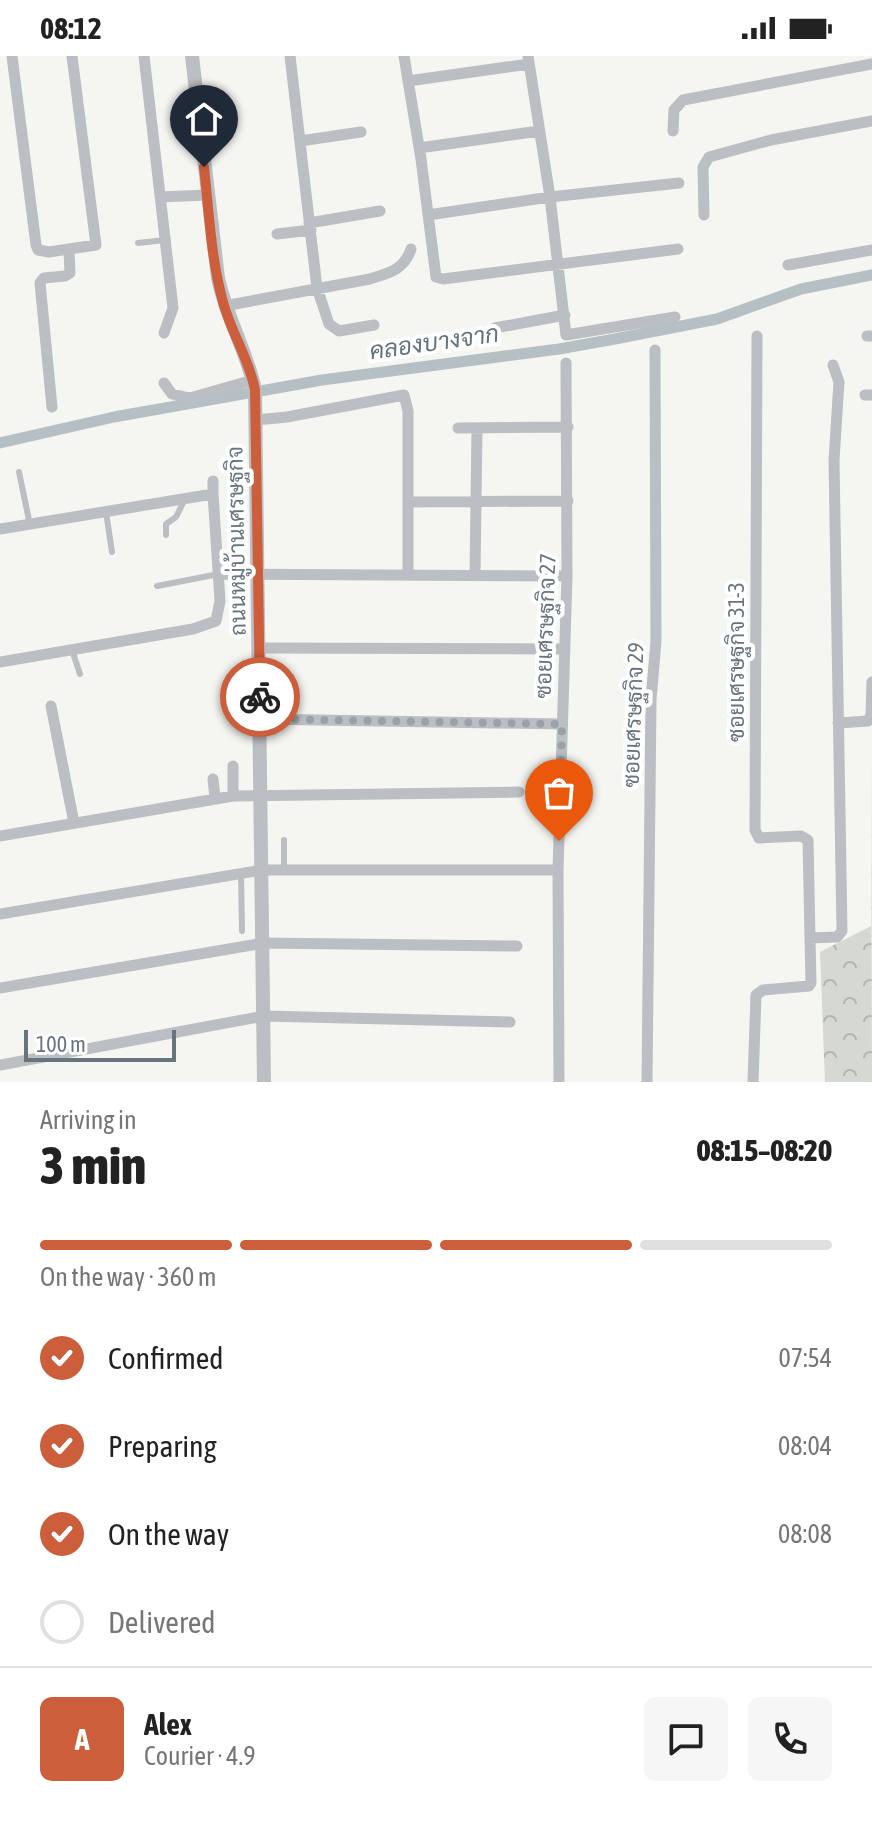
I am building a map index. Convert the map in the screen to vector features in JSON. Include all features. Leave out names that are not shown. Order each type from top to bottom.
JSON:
[{"type":"street","points":[[12,56],[37,248],[49,252],[96,245],[72,56]]},
{"type":"street","points":[[144,56],[173,308],[164,333]]},
{"type":"street","name":"ถนนหมู่บ้านเศรษฐกิจ","points":[[192,56],[207,195],[224,306],[254,385],[264,1082]]},
{"type":"street","points":[[290,56],[317,288],[329,324],[339,331],[374,325]]},
{"type":"street","points":[[404,56],[436,277],[443,279],[678,249]]},
{"type":"street","points":[[408,81],[528,60],[550,197],[566,335],[675,317]]},
{"type":"street","points":[[673,131],[674,110],[683,100],[872,64]]},
{"type":"street","points":[[704,215],[703,167],[709,157],[771,140],[872,121]]},
{"type":"street","points":[[419,148],[539,131]]},
{"type":"street","points":[[300,141],[361,132]]},
{"type":"street","points":[[428,215],[550,197],[679,183]]},
{"type":"street","points":[[160,197],[207,195]]},
{"type":"street","points":[[277,234],[380,211]]},
{"type":"street","points":[[224,306],[391,273],[408,260],[411,249]]},
{"type":"street","points":[[52,407],[40,283],[44,278],[70,273],[69,250]]},
{"type":"street","points":[[788,265],[872,250]]},
{"type":"street","points":[[495,328],[565,315]]},
{"type":"street","name":"ซอยเศรษฐกิจ 31-3","points":[[753,1082],[756,995],[763,990],[809,986],[811,983],[808,840],[801,836],[759,838],[755,830],[757,336]]},
{"type":"street","name":"ซอยเศรษฐกิจ 29","points":[[647,1082],[651,700],[656,641],[655,350]]},
{"type":"street","name":"ซอยเศรษฐกิจ 27","points":[[559,1082],[558,870],[568,501],[566,363]]},
{"type":"street","points":[[810,938],[837,937],[842,931],[834,460],[839,382],[833,365]]},
{"type":"street","points":[[164,383],[172,394],[190,398],[254,385]]},
{"type":"street","points":[[256,415],[287,417],[404,395],[408,411],[408,573]]},
{"type":"street","points":[[458,428],[568,427]]},
{"type":"street","points":[[475,574],[477,428]]},
{"type":"street","points":[[0,529],[185,499],[213,487],[220,611],[216,621],[193,629],[0,662]]},
{"type":"street","points":[[408,502],[568,501]]},
{"type":"street","points":[[219,574],[567,576]]},
{"type":"street","points":[[259,648],[565,649]]},
{"type":"street","points":[[838,723],[868,721],[872,682]]},
{"type":"street","points":[[51,706],[74,823]]},
{"type":"street","points":[[260,719],[562,724]]},
{"type":"street","points":[[233,766],[233,796]]},
{"type":"street","points":[[213,779],[215,798]]},
{"type":"street","points":[[0,836],[215,798],[261,793],[519,792]]},
{"type":"street","points":[[0,914],[262,870],[558,870]]},
{"type":"street","points":[[0,988],[264,943],[517,946]]},
{"type":"street","points":[[0,1065],[264,1016],[510,1022]]},
{"type":"lane","points":[[138,243],[165,240]]},
{"type":"lane","points":[[19,472],[30,525]]},
{"type":"lane","points":[[166,535],[166,524],[176,517],[185,499]]},
{"type":"lane","points":[[106,511],[112,552]]},
{"type":"lane","points":[[157,586],[219,574]]},
{"type":"lane","points":[[72,650],[80,674]]},
{"type":"lane","points":[[284,840],[284,871]]},
{"type":"lane","points":[[241,873],[242,931]]},
{"type":"green space","points":[[871,745],[872,1082],[825,1082],[820,952],[871,926]]},
{"type":"waterway","name":"คลองบางจาก","points":[[0,443],[114,417],[322,380],[615,339],[717,319],[801,289],[872,275]]},
{"type":"way so far","points":[[260,697],[260,719],[562,724],[559,841]]},
{"type":"route","points":[[204,167],[224,306],[247,360],[255,390],[260,697]]}]
